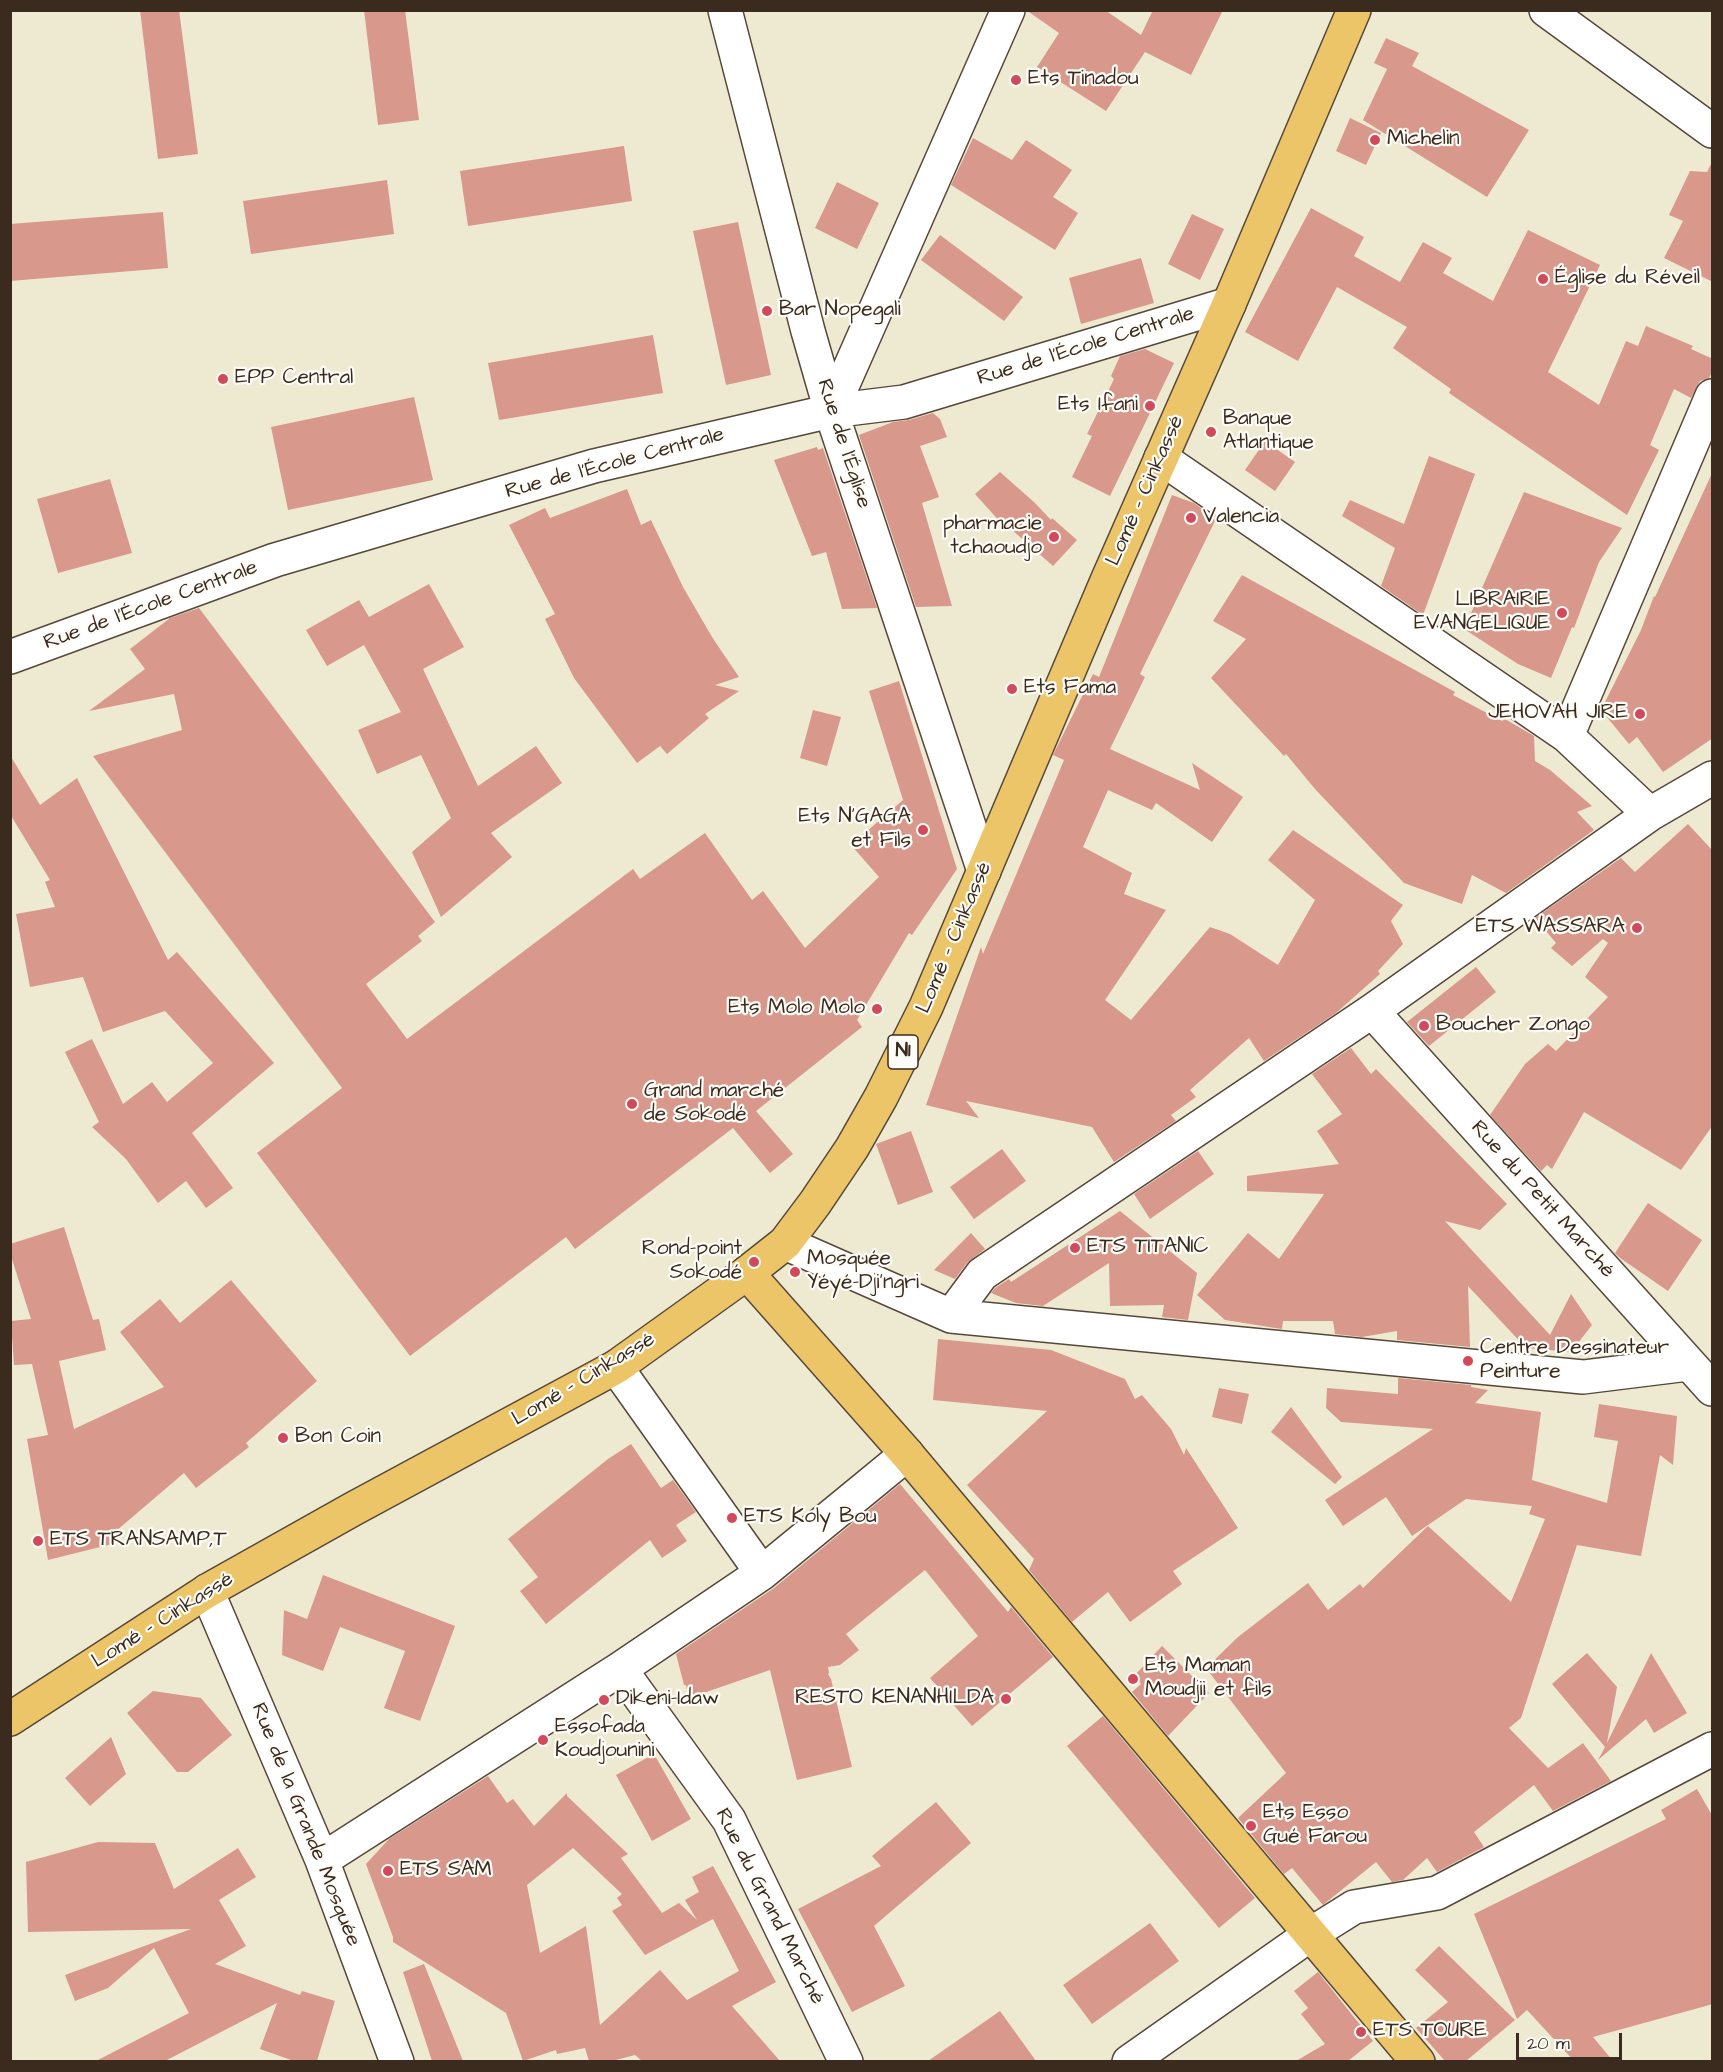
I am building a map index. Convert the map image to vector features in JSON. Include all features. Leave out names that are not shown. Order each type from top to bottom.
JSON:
[{"type":"main road","name":"Lomé - Cinkassé","points":[[10,1719],[207,1591],[278,1550],[616,1367],[785,1243],[852,1148],[926,1007],[1102,592],[1229,304],[1354,10]]},
{"type":"main road","points":[[747,1273],[907,1454],[1418,2061]]},
{"type":"street","name":"Rue de l'Église","points":[[725,10],[831,411],[984,871]]},
{"type":"street","points":[[831,411],[1008,10]]},
{"type":"street","points":[[1546,10],[1713,131]]},
{"type":"street","name":"Rue de l'École Centrale","points":[[10,657],[275,560],[594,466],[831,411],[904,402],[1229,304]]},
{"type":"street","points":[[1567,736],[1713,396]]},
{"type":"street","points":[[1161,458],[1567,736],[1650,814]]},
{"type":"street","points":[[951,1316],[982,1274],[1372,1011],[1650,814],[1713,778]]},
{"type":"street","name":"Rue du Petit Marché","points":[[1372,1011],[1688,1364],[1713,1389]]},
{"type":"street","points":[[785,1243],[951,1316],[1583,1377],[1688,1364]]},
{"type":"street","points":[[616,1367],[762,1573]]},
{"type":"street","points":[[322,1860],[620,1669],[762,1573],[907,1454]]},
{"type":"street","name":"Rue de la Grande Mosquée","points":[[207,1591],[322,1860],[397,2061]]},
{"type":"street","name":"Rue du Grand Marché","points":[[620,1669],[729,1820],[846,2061]]},
{"type":"street","points":[[1129,2061],[1311,1934],[1354,1907],[1437,1893],[1713,1749]]},
{"type":"building","points":[[140,10],[179,10],[198,154],[158,159]]},
{"type":"building","points":[[364,10],[405,10],[419,120],[378,125]]},
{"type":"building","points":[[1026,10],[1105,10],[1141,35],[1153,10],[1223,10],[1191,75],[1145,52],[1106,111],[1037,67],[1059,33]]},
{"type":"building","points":[[1386,38],[1419,53],[1412,66],[1529,130],[1487,197],[1363,120],[1387,69],[1374,63]]},
{"type":"building","points":[[1350,118],[1381,133],[1366,165],[1336,151]]},
{"type":"building","points":[[973,138],[1012,160],[1026,140],[1072,170],[1053,197],[1078,213],[1055,250],[951,185]]},
{"type":"building","points":[[624,146],[632,201],[468,226],[460,171]]},
{"type":"building","points":[[1713,160],[1713,282],[1664,258],[1683,221],[1669,215],[1690,171],[1707,172]]},
{"type":"building","points":[[387,180],[394,234],[251,254],[243,201]]},
{"type":"building","points":[[837,182],[879,203],[857,249],[815,228]]},
{"type":"building","points":[[1311,208],[1364,237],[1354,256],[1400,282],[1423,242],[1452,258],[1443,273],[1493,301],[1528,230],[1600,265],[1548,372],[1599,405],[1626,341],[1638,346],[1646,326],[1693,346],[1691,349],[1713,359],[1713,370],[1709,378],[1700,381],[1691,398],[1674,389],[1650,445],[1659,450],[1627,515],[1449,393],[1451,389],[1393,348],[1407,327],[1337,287],[1298,361],[1245,332]]},
{"type":"building","points":[[163,212],[168,268],[10,281],[10,224]]},
{"type":"building","points":[[1192,214],[1224,229],[1200,280],[1168,264]]},
{"type":"building","points":[[738,222],[771,375],[726,385],[693,231]]},
{"type":"building","points":[[940,235],[1023,297],[1004,321],[921,260]]},
{"type":"building","points":[[1141,258],[1154,303],[1081,324],[1069,278]]},
{"type":"building","points":[[653,335],[663,393],[499,420],[488,363]]},
{"type":"building","points":[[1145,349],[1174,363],[1110,496],[1072,477],[1092,436],[1087,434],[1114,379],[1111,376],[1120,356]]},
{"type":"building","points":[[414,397],[433,480],[288,510],[271,427]]},
{"type":"building","points":[[933,413],[940,419],[947,437],[920,446],[939,497],[922,503],[952,606],[916,607],[859,435],[893,422]]},
{"type":"building","points":[[1265,441],[1295,462],[1275,491],[1245,470]]},
{"type":"building","points":[[817,447],[818,450],[823,448],[877,608],[842,609],[826,552],[812,556],[774,460]]},
{"type":"building","points":[[1429,456],[1475,474],[1423,615],[1381,586],[1395,548],[1342,516],[1350,500],[1404,524]]},
{"type":"building","points":[[1713,471],[1713,738],[1663,772],[1637,737],[1629,744],[1601,710],[1641,630],[1654,596]]},
{"type":"building","points":[[1000,472],[1051,520],[1052,518],[1077,540],[1053,566],[1003,522],[1002,524],[975,494]]},
{"type":"building","points":[[110,479],[132,553],[58,573],[37,499]]},
{"type":"building","points":[[627,489],[641,525],[651,520],[683,587],[739,677],[715,685],[739,691],[705,714],[709,718],[667,754],[660,746],[637,763],[574,678],[545,619],[555,614],[509,525],[545,508],[550,518]]},
{"type":"building","points":[[1524,492],[1622,528],[1599,562],[1574,628],[1572,627],[1551,678],[1518,664],[1464,629]]},
{"type":"building","points":[[1172,495],[1194,503],[1216,519],[1140,674],[1145,677],[1110,749],[1200,790],[1192,763],[1243,797],[1212,842],[1156,803],[1152,810],[1108,790],[1083,847],[1132,873],[1124,894],[1166,910],[1105,1000],[1131,1020],[1210,927],[1230,934],[1278,965],[1315,900],[1268,860],[1293,830],[1403,905],[1391,921],[1403,944],[1378,971],[1380,974],[1336,1013],[1264,1061],[1249,1038],[1190,1090],[1196,1097],[1171,1115],[1176,1121],[1114,1162],[1092,1127],[966,1101],[979,1118],[926,1105],[981,947],[983,954],[1064,760],[1053,755],[1093,674],[1099,677]]},
{"type":"building","points":[[1242,575],[1455,692],[1453,695],[1502,721],[1505,719],[1534,736],[1535,761],[1550,770],[1592,806],[1577,812],[1594,830],[1506,893],[1472,875],[1462,904],[1404,883],[1315,789],[1286,754],[1284,756],[1211,678],[1246,639],[1213,621]]},
{"type":"building","points":[[429,584],[464,647],[423,669],[478,786],[536,746],[562,783],[491,833],[512,857],[441,917],[412,852],[451,818],[421,755],[377,774],[358,730],[401,712],[364,645],[327,666],[306,630],[359,600],[369,617]]},
{"type":"building","points":[[199,608],[435,922],[418,936],[422,941],[366,984],[407,1039],[633,869],[640,879],[705,833],[752,900],[763,891],[805,948],[879,877],[851,845],[903,800],[869,691],[899,681],[957,869],[912,935],[909,933],[857,1020],[862,1027],[756,1111],[793,1154],[770,1173],[733,1128],[575,1249],[566,1237],[410,1356],[257,1153],[342,1088],[93,756],[182,730],[174,694],[89,711],[145,669],[130,649],[170,618]]},
{"type":"building","points":[[813,710],[841,717],[827,766],[800,758]]},
{"type":"building","points":[[10,755],[40,805],[77,778],[168,960],[177,952],[274,1063],[192,1133],[233,1188],[206,1208],[186,1181],[158,1203],[126,1159],[92,1127],[99,1122],[65,1052],[92,1039],[123,1104],[152,1082],[167,1102],[213,1063],[165,1011],[103,1032],[83,977],[30,987],[16,914],[55,907],[45,882],[50,880],[10,814]]},
{"type":"building","points":[[1688,824],[1713,851],[1713,1125],[1681,1170],[1584,1112],[1552,1169],[1547,1165],[1541,1171],[1490,1115],[1525,1064],[1548,1044],[1556,1051],[1608,997],[1585,977],[1608,943],[1603,939],[1572,966],[1551,948],[1556,943],[1535,918],[1621,858],[1635,872]]},
{"type":"building","points":[[1476,967],[1496,992],[1429,1046],[1407,1022]]},
{"type":"building","points":[[1351,1048],[1371,1074],[1376,1069],[1507,1204],[1480,1230],[1445,1221],[1550,1335],[1571,1294],[1592,1325],[1571,1352],[1526,1348],[1468,1286],[1470,1347],[1397,1340],[1397,1331],[1362,1337],[1335,1334],[1333,1321],[1283,1321],[1282,1329],[1225,1320],[1197,1295],[1248,1233],[1279,1259],[1324,1194],[1247,1191],[1247,1176],[1339,1164],[1317,1131],[1342,1114],[1312,1074]]},
{"type":"building","points":[[911,1131],[933,1192],[898,1205],[876,1144]]},
{"type":"building","points":[[1002,1149],[1026,1181],[974,1219],[950,1187]]},
{"type":"building","points":[[1198,1151],[1214,1174],[1150,1219],[1134,1194]]},
{"type":"building","points":[[1648,1203],[1702,1240],[1668,1291],[1615,1253]]},
{"type":"building","points":[[1120,1211],[1197,1273],[1188,1320],[1162,1317],[1164,1305],[1110,1306],[1109,1263],[1043,1306],[1016,1303],[991,1293],[1009,1279],[1011,1282]]},
{"type":"building","points":[[64,1227],[93,1320],[99,1319],[106,1350],[59,1361],[74,1429],[164,1387],[120,1332],[160,1299],[180,1323],[231,1280],[317,1381],[246,1443],[249,1447],[196,1488],[184,1473],[109,1537],[112,1544],[48,1560],[27,1439],[48,1435],[32,1364],[14,1365],[11,1321],[31,1319],[10,1253],[10,1244]]},
{"type":"building","points":[[971,1233],[985,1249],[967,1263],[955,1279],[934,1270]]},
{"type":"building","points":[[938,1339],[1051,1350],[1125,1379],[1135,1399],[1142,1395],[1171,1429],[1184,1455],[1186,1448],[1238,1528],[1173,1571],[1182,1584],[1130,1622],[1108,1592],[1072,1622],[1029,1570],[1034,1559],[967,1485],[1047,1411],[933,1400]]},
{"type":"building","points":[[1398,1378],[1471,1385],[1471,1387],[1488,1390],[1475,1403],[1541,1412],[1532,1480],[1607,1503],[1618,1441],[1594,1437],[1599,1404],[1677,1416],[1673,1465],[1660,1455],[1641,1556],[1577,1545],[1521,1718],[1509,1728],[1548,1768],[1583,1743],[1611,1781],[1553,1811],[1534,1785],[1474,1832],[1484,1847],[1437,1872],[1427,1858],[1403,1880],[1392,1882],[1376,1862],[1323,1905],[1292,1868],[1284,1874],[1238,1818],[1286,1773],[1206,1668],[1238,1637],[1308,1583],[1328,1610],[1360,1584],[1363,1588],[1428,1526],[1511,1602],[1545,1519],[1529,1514],[1532,1506],[1466,1499],[1412,1536],[1386,1497],[1343,1526],[1325,1500],[1433,1429],[1341,1422],[1326,1408],[1327,1388],[1398,1394]]},
{"type":"building","points":[[1219,1388],[1249,1394],[1242,1424],[1212,1417]]},
{"type":"building","points":[[1291,1407],[1342,1477],[1335,1484],[1271,1432]]},
{"type":"building","points":[[631,1444],[661,1488],[673,1480],[696,1512],[676,1525],[687,1541],[662,1558],[650,1540],[546,1624],[520,1591],[538,1577],[508,1539],[608,1459]]},
{"type":"building","points":[[900,1484],[1008,1612],[1011,1607],[1053,1657],[972,1726],[930,1678],[978,1636],[925,1570],[846,1634],[859,1650],[840,1665],[828,1667],[852,1767],[797,1780],[770,1670],[689,1698],[676,1654],[774,1588]]},
{"type":"building","points":[[323,1575],[455,1626],[420,1721],[384,1708],[405,1651],[340,1627],[323,1671],[282,1655],[284,1610],[307,1619]]},
{"type":"building","points":[[1162,1646],[1209,1693],[1168,1736],[1132,1692],[1141,1684],[1134,1676]]},
{"type":"building","points":[[1587,1653],[1617,1687],[1607,1743],[1651,1653],[1687,1713],[1654,1733],[1646,1719],[1598,1760],[1605,1747],[1552,1684]]},
{"type":"building","points":[[153,1691],[201,1698],[232,1735],[188,1772],[177,1772],[127,1713]]},
{"type":"building","points":[[1103,1716],[1255,1898],[1219,1928],[1067,1746]]},
{"type":"building","points":[[111,1737],[126,1774],[90,1806],[65,1778]]},
{"type":"building","points":[[654,1754],[691,1819],[652,1841],[616,1775]]},
{"type":"building","points":[[488,1776],[507,1803],[513,1799],[534,1826],[567,1793],[567,1796],[628,1854],[621,1858],[662,1913],[679,1903],[697,1920],[685,1900],[699,1892],[692,1877],[713,1866],[776,1982],[732,2006],[780,2061],[642,2061],[635,2055],[612,2061],[589,2061],[585,2048],[557,2054],[556,2050],[523,2061],[506,2013],[393,1942],[366,1864],[389,1839]],"holes":[[[573,1848],[622,1894],[617,1898],[622,1905],[612,1911],[645,1955],[713,1919],[739,1971],[687,2000],[660,1970],[600,2025],[586,1926],[540,1953],[527,1885]]]},
{"type":"building","points":[[1697,1789],[1713,1817],[1713,2004],[1593,2037],[1613,2061],[1574,2061],[1527,2010],[1517,2019],[1474,1914],[1666,1819],[1661,1810]]},
{"type":"building","points":[[936,1802],[971,1843],[874,1926],[905,1986],[852,2012],[798,1909],[881,1866],[872,1856]]},
{"type":"building","points":[[98,1842],[155,1843],[174,1889],[238,1848],[256,1877],[219,1900],[246,1946],[215,1964],[300,1995],[302,1991],[335,2001],[317,2061],[294,2061],[260,2049],[277,2003],[165,2061],[96,2061],[189,2013],[154,1948],[108,1988],[75,2001],[65,1975],[191,1929],[28,1932],[26,1862]]},
{"type":"building","points":[[1150,1923],[1179,1961],[1092,2024],[1063,1985]]},
{"type":"building","points":[[1439,1946],[1515,2020],[1466,2061],[1445,2061],[1416,2028],[1448,2002],[1415,1970]]},
{"type":"building","points":[[424,1964],[463,2061],[432,2061],[403,1972]]},
{"type":"building","points":[[1318,1972],[1373,2041],[1348,2061],[1296,2061],[1325,2044],[1301,2014],[1308,2008],[1294,1991]]},
{"type":"building","points":[[1000,2011],[1036,2061],[928,2061]]},
{"type":"place","name":"Ets Tinadou","points":[[1016,80]]},
{"type":"place","name":"Michelin","points":[[1375,140]]},
{"type":"place","name":"Église du Réveil","points":[[1543,279]]},
{"type":"place","name":"Bar Nopegali","points":[[767,311]]},
{"type":"place","name":"EPP Central","points":[[223,379]]},
{"type":"place","name":"Ets Ifani","points":[[1150,406]]},
{"type":"place","name":"Banque Atlantique","points":[[1211,432]]},
{"type":"place","name":"Valencia","points":[[1191,518]]},
{"type":"place","name":"pharmacie tchaoudjo","points":[[1054,537]]},
{"type":"place","name":"LIBRAIRIE EVANGELIQUE","points":[[1562,613]]},
{"type":"place","name":"Ets Fama","points":[[1012,689]]},
{"type":"place","name":"JEHOVAH JIRE","points":[[1640,714]]},
{"type":"place","name":"Ets N'GAGA et Fils","points":[[923,830]]},
{"type":"place","name":"ETS WASSARA","points":[[1637,928]]},
{"type":"place","name":"Ets Molo Molo","points":[[877,1009]]},
{"type":"place","name":"Boucher Zongo","points":[[1424,1026]]},
{"type":"place","name":"Grand marché de Sokodé","points":[[632,1104]]},
{"type":"place","name":"ETS TITANIC","points":[[1075,1248]]},
{"type":"place","name":"Rond-point Sokodé","points":[[754,1262]]},
{"type":"place","name":"Mosquée Yéyé-Dji'ngri","points":[[795,1272]]},
{"type":"place","name":"Centre Dessinateur Peinture","points":[[1468,1361]]},
{"type":"place","name":"Bon Coin","points":[[283,1438]]},
{"type":"place","name":"ETS Koly Bou","points":[[732,1518]]},
{"type":"place","name":"ETS TRANSAMP,T","points":[[38,1541]]},
{"type":"place","name":"Ets Maman Moudjii et fils","points":[[1133,1679]]},
{"type":"place","name":"RESTO KENANHILDA","points":[[1006,1699]]},
{"type":"place","name":"Dikeni-Idaw","points":[[604,1700]]},
{"type":"place","name":"Essofada Koudjounini","points":[[543,1740]]},
{"type":"place","name":"Ets Esso Gué Farou","points":[[1251,1826]]},
{"type":"place","name":"ETS SAM","points":[[388,1871]]},
{"type":"place","name":"ETS TOURE","points":[[1361,2032]]}]
